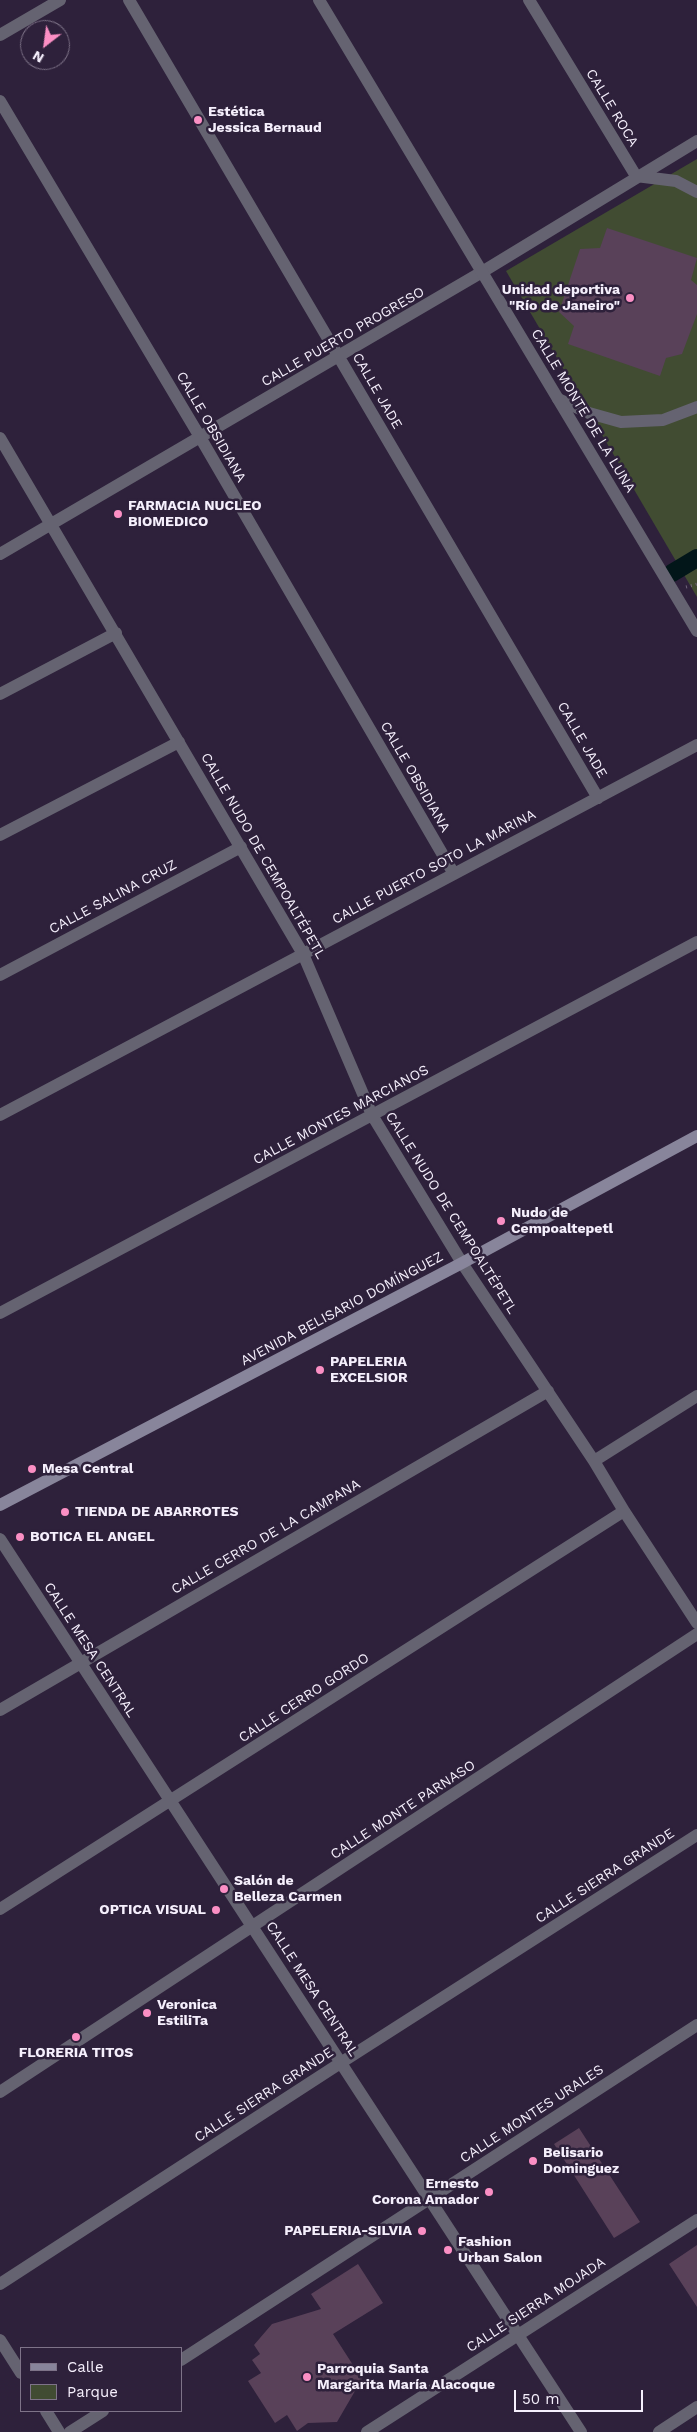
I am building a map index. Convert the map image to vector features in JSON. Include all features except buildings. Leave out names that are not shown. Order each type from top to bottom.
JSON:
[{"type":"main road","name":"AVENIDA BELISARIO DOMÍNGUEZ","points":[[0,1506],[462,1264],[697,1136]]},
{"type":"street","points":[[0,35],[60,0]]},
{"type":"street","name":"CALLE JADE","points":[[129,0],[340,356],[598,798]]},
{"type":"street","name":"CALLE MONTE DE LA LUNA","points":[[319,0],[697,632]]},
{"type":"street","name":"CALLE ROCA","points":[[529,0],[636,176]]},
{"type":"street","name":"CALLE OBSIDIANA","points":[[0,101],[200,437],[454,874]]},
{"type":"street","name":"CALLE PUERTO PROGRESO","points":[[0,554],[482,272],[636,176],[697,141]]},
{"type":"street","points":[[636,176],[676,180],[697,192]]},
{"type":"street","points":[[558,399],[590,413],[621,422],[663,420],[697,407]]},
{"type":"street","name":"CALLE NUDO DE CEMPOALTÉPETL","points":[[0,438],[304,954],[372,1115],[462,1264],[594,1461],[624,1511],[697,1623]]},
{"type":"street","points":[[0,694],[116,633]]},
{"type":"street","points":[[0,835],[180,742]]},
{"type":"street","name":"CALLE PUERTO SOTO LA MARINA","points":[[0,1115],[697,745]]},
{"type":"street","name":"CALLE SALINA CRUZ","points":[[0,975],[241,847]]},
{"type":"street","name":"CALLE MONTES MARCIANOS","points":[[0,1313],[697,942]]},
{"type":"street","name":"CALLE CERRO DE LA CAMPANA","points":[[0,1710],[548,1391]]},
{"type":"street","points":[[594,1461],[697,1396]]},
{"type":"street","name":"CALLE CERRO GORDO","points":[[0,1909],[624,1511]]},
{"type":"street","name":"CALLE MESA CENTRAL","points":[[0,1539],[342,2062],[580,2432]]},
{"type":"street","name":"CALLE MONTE PARNASO","points":[[0,2092],[697,1634]]},
{"type":"street","name":"CALLE SIERRA GRANDE","points":[[0,2284],[697,1835]]},
{"type":"street","name":"CALLE MONTES URALES","points":[[182,2359],[697,2025]]},
{"type":"street","name":"CALLE SIERRA MOJADA","points":[[366,2432],[697,2220]]},
{"type":"street","points":[[0,2340],[20,2371]]},
{"type":"street","points":[[659,2432],[697,2407]]},
{"type":"street","points":[[47,2412],[59,2432]]},
{"type":"street","points":[[70,2432],[101,2412]]},
{"type":"green space","points":[[697,159],[697,597],[506,271]]},
{"type":"waterway","points":[[672,573],[697,558]]},
{"type":"place","name":"Estética Jessica Bernaud","points":[[198,120]]},
{"type":"place","name":"Unidad deportiva \"Río de Janeiro\"","points":[[630,298]]},
{"type":"place","name":"FARMACIA NUCLEO BIOMEDICO","points":[[118,514]]},
{"type":"place","name":"Nudo de Cempoaltepetl","points":[[501,1221]]},
{"type":"place","name":"PAPELERIA EXCELSIOR","points":[[320,1370]]},
{"type":"place","name":"Mesa Central","points":[[32,1469]]},
{"type":"place","name":"TIENDA DE ABARROTES","points":[[65,1512]]},
{"type":"place","name":"BOTICA EL ANGEL","points":[[20,1537]]},
{"type":"place","name":"Salón de Belleza Carmen","points":[[224,1889]]},
{"type":"place","name":"OPTICA VISUAL","points":[[216,1910]]},
{"type":"place","name":"Veronica EstiliTa","points":[[147,2013]]},
{"type":"place","name":"FLORERIA TITOS","points":[[76,2037]]},
{"type":"place","name":"Belisario Dominguez","points":[[533,2161]]},
{"type":"place","name":"Ernesto Corona Amador","points":[[489,2192]]},
{"type":"place","name":"PAPELERIA-SILVIA","points":[[422,2231]]},
{"type":"place","name":"Fashion Urban Salon","points":[[448,2250]]},
{"type":"place","name":"Parroquia Santa Margarita María Alacoque","points":[[307,2377]]}]
